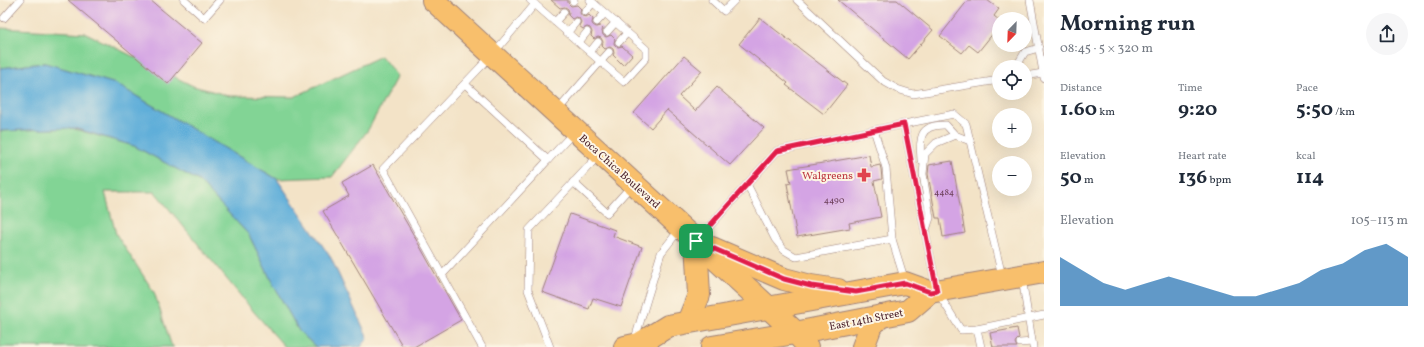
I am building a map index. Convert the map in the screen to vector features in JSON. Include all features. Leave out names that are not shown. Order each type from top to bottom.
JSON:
[{"type":"main road","name":"Boca Chica Boulevard","points":[[433,0],[807,343]]},
{"type":"main road","points":[[689,234],[784,279],[811,286],[856,292]]},
{"type":"main road","points":[[688,322],[699,295],[689,234]]},
{"type":"main road","points":[[636,346],[668,326],[688,322],[905,283],[934,291],[1044,272]]},
{"type":"main road","name":"East 14th Street","points":[[712,347],[807,343],[881,316],[908,311],[934,291]]},
{"type":"main road","points":[[863,347],[871,326],[881,316]]},
{"type":"lane","points":[[4,18],[20,0]]},
{"type":"lane","points":[[184,0],[204,18],[220,0]]},
{"type":"lane","points":[[712,0],[724,11],[735,0]]},
{"type":"lane","points":[[797,0],[883,81],[897,89],[913,94],[992,81]]},
{"type":"lane","points":[[1030,0],[1044,76],[1032,76]]},
{"type":"lane","points":[[482,347],[383,169],[492,55],[533,2],[624,82],[646,58],[646,49],[592,1],[585,12]]},
{"type":"lane","points":[[555,22],[564,12]]},
{"type":"lane","points":[[596,22],[605,13]]},
{"type":"lane","points":[[568,32],[576,22]]},
{"type":"lane","points":[[607,32],[616,22]]},
{"type":"lane","points":[[579,42],[587,32]]},
{"type":"lane","points":[[619,42],[627,32]]},
{"type":"lane","points":[[590,52],[598,42]]},
{"type":"lane","points":[[1020,60],[1025,52],[1038,48]]},
{"type":"lane","points":[[555,112],[609,52]]},
{"type":"lane","points":[[465,84],[548,160]]},
{"type":"lane","points":[[636,346],[661,253],[689,234],[747,184],[777,151],[954,114],[966,124],[1012,277],[1028,317],[1032,345],[1020,343]]},
{"type":"lane","points":[[904,124],[926,232],[934,291],[961,330],[977,329],[1028,317],[1044,315]]},
{"type":"lane","points":[[926,232],[930,218],[922,174],[920,145],[921,135],[930,127],[946,125],[955,135],[970,141]]},
{"type":"lane","points":[[874,130],[886,168],[892,240],[905,283]]},
{"type":"lane","points":[[442,275],[576,131]]},
{"type":"lane","points":[[922,174],[925,154],[930,148],[945,138],[955,135]]},
{"type":"lane","points":[[550,347],[528,290],[529,230],[600,153]]},
{"type":"lane","points":[[573,182],[607,213],[634,184]]},
{"type":"lane","points":[[747,184],[775,239],[784,250],[796,257],[892,240]]},
{"type":"lane","points":[[977,329],[981,347]]},
{"type":"green space","points":[[0,28],[86,33],[193,86],[230,96],[294,97],[381,56],[397,76],[368,130],[332,177],[277,179],[116,84],[45,63],[0,68]]},
{"type":"green space","points":[[71,128],[134,146],[199,181],[249,235],[273,284],[299,331],[316,347],[285,347],[254,312],[155,192],[105,192],[116,234],[154,292],[171,344],[174,347],[0,347],[0,131]]},
{"type":"water","points":[[45,63],[116,84],[277,179],[331,258],[368,338],[361,347],[316,347],[299,331],[273,284],[249,235],[199,181],[134,146],[74,128],[0,131],[0,68]]},
{"type":"building","points":[[68,0],[150,0],[202,43],[168,84]]},
{"type":"building","points":[[551,0],[568,0],[568,3],[571,6],[577,5],[581,9],[580,13],[582,16],[586,17],[589,15],[593,19],[593,25],[596,27],[600,26],[603,29],[603,35],[606,37],[611,35],[615,39],[615,45],[618,47],[622,46],[632,55],[623,65],[613,55],[613,49],[610,47],[605,49],[602,46],[603,42],[601,38],[598,37],[594,39],[591,36],[592,32],[590,28],[587,27],[583,29],[579,26],[581,22],[579,18],[576,17],[572,19],[568,15],[568,9],[565,7],[560,8]]},
{"type":"building","points":[[838,0],[897,0],[933,30],[908,59]]},
{"type":"building","points":[[968,0],[987,0],[999,9],[997,12],[992,12],[992,35],[978,52],[969,45],[962,53],[940,36]]},
{"type":"building","points":[[760,18],[847,85],[824,114],[786,85],[788,83],[739,44]]},
{"type":"building","points":[[684,56],[702,71],[679,96],[695,111],[717,87],[764,128],[730,165],[667,110],[651,128],[634,113]]},
{"type":"building","name":"Walgreens","points":[[869,155],[871,167],[880,165],[881,169],[882,179],[874,181],[881,217],[849,223],[850,228],[797,237],[787,184],[791,183],[788,169]]},
{"type":"building","points":[[952,161],[965,233],[943,237],[940,218],[936,218],[928,174],[929,165]]},
{"type":"building","points":[[373,165],[461,320],[414,347],[403,347],[323,211],[349,196],[342,183]]},
{"type":"building","points":[[570,214],[615,230],[613,236],[642,247],[621,307],[593,298],[589,309],[542,292]]},
{"type":"building","points":[[1017,328],[1019,338],[1015,343],[1017,347],[993,347],[990,333]]},
{"type":"place","name":"Walgreens","points":[[864,175]]},
{"type":"route","points":[[904,124],[937,291],[930,292],[905,283],[856,292],[811,286],[784,279],[696,241],[777,151],[904,124]]}]
